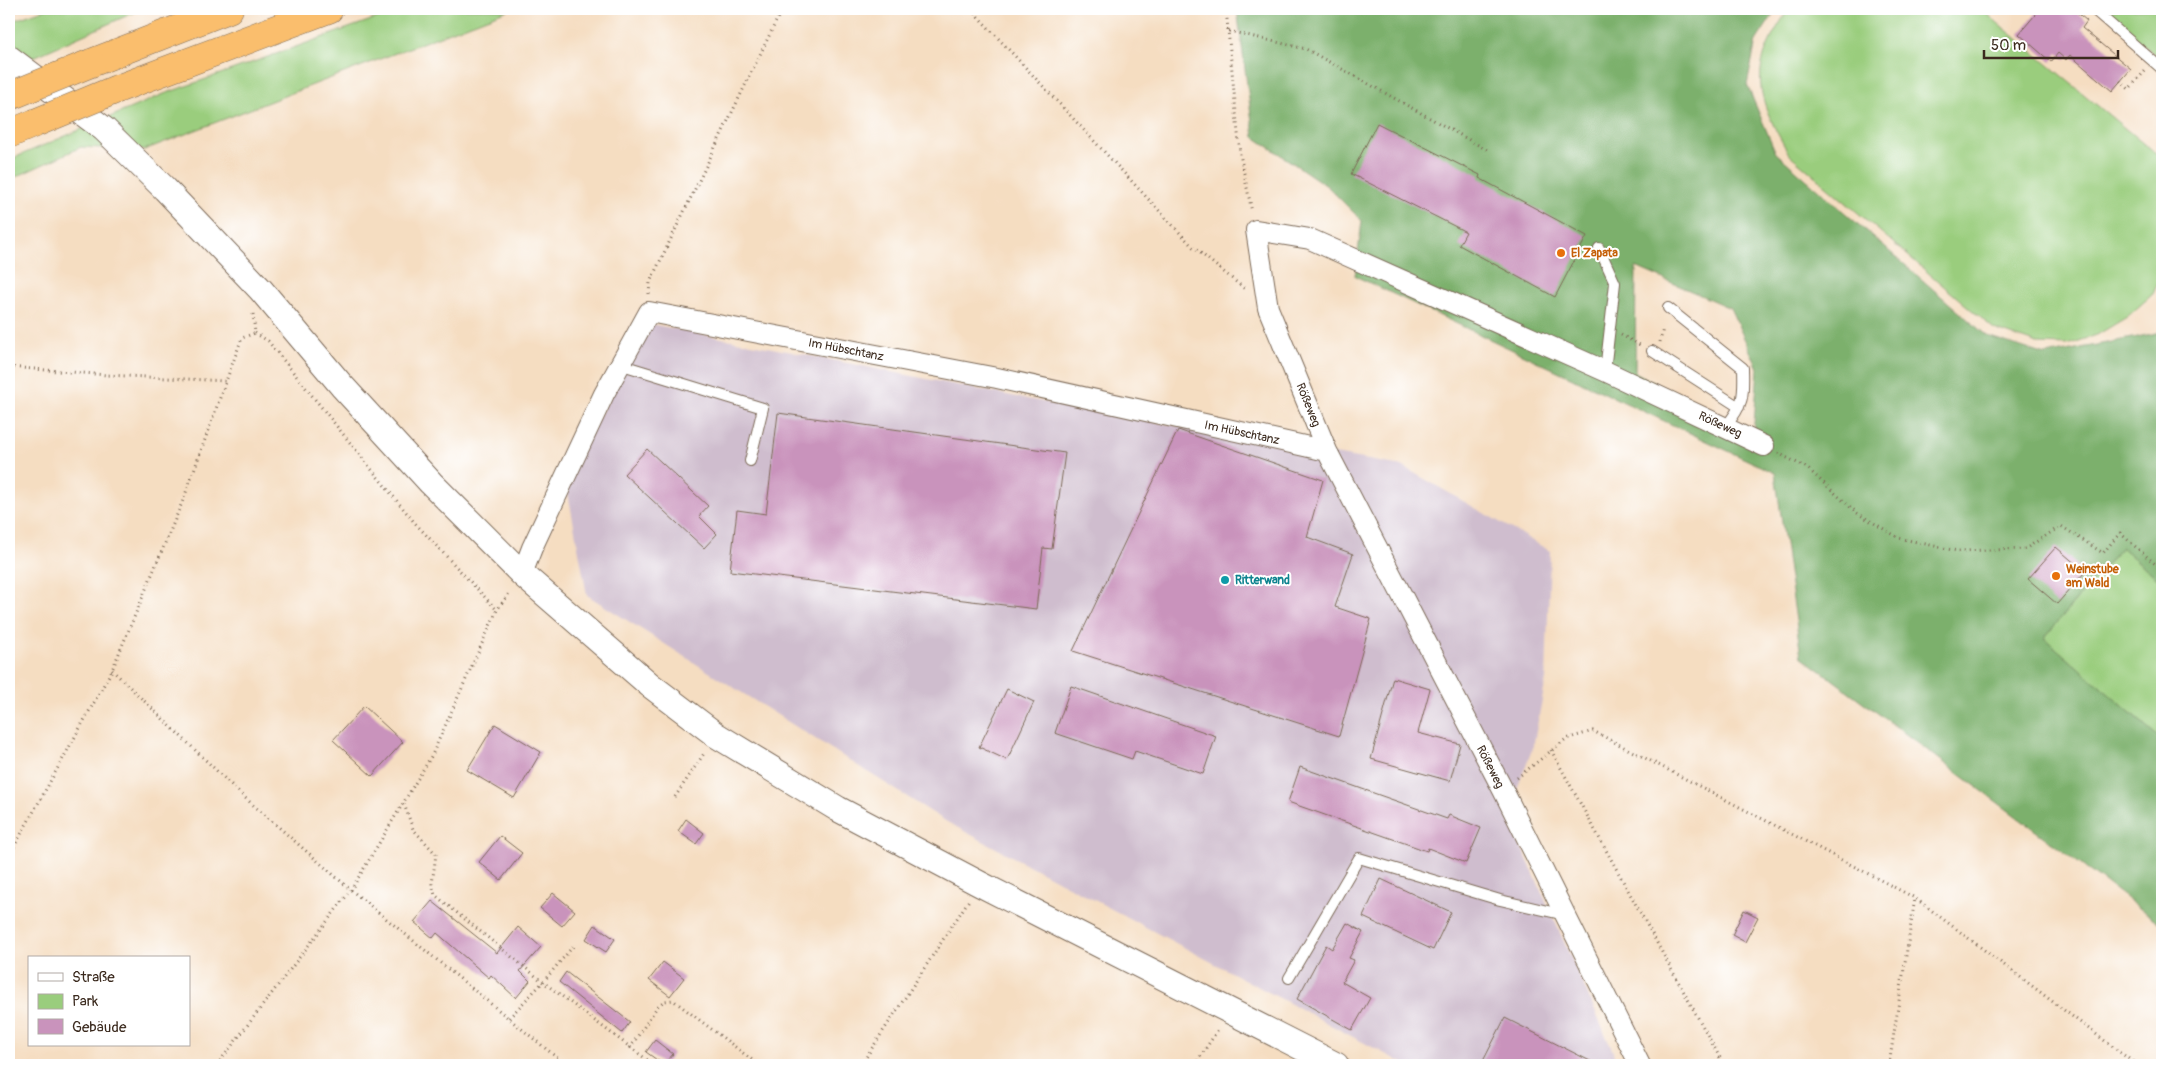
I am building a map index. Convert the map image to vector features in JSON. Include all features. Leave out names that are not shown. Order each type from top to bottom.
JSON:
[{"type":"highway","points":[[9,97],[228,9]]},
{"type":"highway","points":[[9,134],[118,89],[330,9]]},
{"type":"street","points":[[9,58],[104,129],[165,189],[261,290],[342,386],[431,483],[522,574],[650,685],[716,735],[838,809],[980,884],[1336,1065]]},
{"type":"street","name":"Rößeweg","points":[[1640,1065],[1502,790],[1327,451],[1268,308],[1256,230],[1310,239],[1605,370],[1764,446]]},
{"type":"street","points":[[522,574],[532,548],[619,364],[649,312]]},
{"type":"street","name":"Im Hübschtanz","points":[[649,312],[997,378],[1327,451]]},
{"type":"lane","points":[[2093,9],[2162,69]]},
{"type":"lane","points":[[1599,248],[1615,283],[1605,370]]},
{"type":"lane","points":[[1668,308],[1743,368],[1744,394],[1736,414],[1725,427]]},
{"type":"lane","points":[[1656,348],[1739,407]]},
{"type":"lane","points":[[619,364],[763,408],[750,461]]},
{"type":"lane","points":[[1289,978],[1359,858],[1500,900],[1565,914]]},
{"type":"path","points":[[9,13],[16,9]]},
{"type":"path","points":[[649,312],[650,282],[782,9]]},
{"type":"path","points":[[970,9],[1194,247],[1268,308]]},
{"type":"path","points":[[1226,9],[1240,154],[1256,230]]},
{"type":"path","points":[[1229,31],[1306,49],[1489,151]]},
{"type":"path","points":[[2120,81],[2129,89],[2148,68]]},
{"type":"path","points":[[1656,348],[1663,328]]},
{"type":"path","points":[[9,856],[112,670],[184,498],[242,338],[255,333],[268,341],[414,522],[497,610],[432,755],[351,890],[217,1065]]},
{"type":"path","points":[[9,366],[108,375],[226,381]]},
{"type":"path","points":[[1764,446],[1807,468],[1857,514],[1899,538],[1957,551],[2026,549],[2061,526],[2103,553],[2120,533],[2162,570]]},
{"type":"path","points":[[112,670],[244,797],[351,890],[566,1065]]},
{"type":"path","points":[[1502,790],[1566,739],[1592,731],[1915,898],[2138,1065]]},
{"type":"path","points":[[675,797],[716,735]]},
{"type":"path","points":[[1551,750],[1724,1065]]},
{"type":"path","points":[[403,804],[413,828],[436,854],[432,884],[435,895],[543,982],[654,1065]]},
{"type":"path","points":[[861,1065],[980,884]]},
{"type":"path","points":[[1889,1065],[1915,898]]},
{"type":"path","points":[[509,1018],[576,944]]},
{"type":"path","points":[[630,1048],[657,1007],[664,1001],[673,1000],[759,1065]]},
{"type":"path","points":[[1195,1065],[1231,1010]]},
{"type":"shaded area","points":[[651,324],[1027,399],[1402,466],[1550,551],[1546,679],[1533,747],[1517,789],[1511,823],[1619,1065],[1406,1065],[947,822],[587,595],[565,477]]},
{"type":"green space","points":[[46,9],[142,9],[9,68],[9,22]]},
{"type":"green space","points":[[402,9],[510,9],[144,150],[81,147],[9,180],[9,160],[164,94]]},
{"type":"green space","points":[[1237,9],[1777,9],[1756,41],[1747,85],[1776,153],[1987,336],[2046,355],[2162,332],[2162,582],[2121,547],[2044,638],[2162,740],[2162,925],[1801,656],[1775,473],[1355,276],[1362,221],[1327,186],[1254,137]],"holes":[[[1636,267],[1730,308],[1758,368],[1753,437],[1635,372]]]},
{"type":"green space","points":[[1789,9],[1981,9],[2162,159],[2162,273],[2153,294],[2127,317],[2097,335],[2067,345],[2037,344],[1994,329],[1789,154],[1768,114],[1760,81],[1767,48]]},
{"type":"green space","points":[[2103,9],[2162,9],[2162,61]]},
{"type":"green space","points":[[2121,547],[2162,582],[2162,740],[2044,638]]},
{"type":"building","points":[[2040,9],[2073,9],[2087,21],[2082,28],[2131,69],[2112,91],[2070,55],[2066,60],[2058,53],[2051,62],[2019,34]]},
{"type":"building","points":[[1377,123],[1480,175],[1479,178],[1587,236],[1555,297],[1459,245],[1466,232],[1351,174]]},
{"type":"building","points":[[778,413],[1065,453],[1052,549],[1043,548],[1036,609],[730,571],[737,510],[766,514]]},
{"type":"building","name":"Ritterwand","points":[[1178,430],[1323,480],[1307,537],[1353,554],[1335,607],[1371,619],[1339,736],[1073,651]]},
{"type":"building","points":[[647,449],[708,506],[699,516],[717,534],[704,548],[624,474]]},
{"type":"building","name":"Weinstube am Wald","points":[[2056,547],[2085,572],[2057,604],[2028,579]]},
{"type":"building","points":[[1393,678],[1430,689],[1418,733],[1460,744],[1450,781],[1371,759]]},
{"type":"building","points":[[1071,686],[1216,736],[1203,774],[1135,751],[1132,759],[1055,733]]},
{"type":"building","points":[[1007,689],[1034,702],[1007,760],[979,747]]},
{"type":"building","points":[[364,706],[403,742],[372,776],[333,740]]},
{"type":"building","points":[[495,724],[541,752],[514,798],[467,770]]},
{"type":"building","points":[[1300,767],[1447,819],[1449,815],[1481,828],[1466,863],[1428,848],[1427,851],[1288,802]]},
{"type":"building","points":[[686,819],[704,833],[696,844],[678,831]]},
{"type":"building","points":[[500,836],[522,853],[501,880],[479,862]]},
{"type":"building","points":[[1381,879],[1451,912],[1433,950],[1363,917]]},
{"type":"building","points":[[553,893],[575,911],[562,926],[540,908]]},
{"type":"building","points":[[432,901],[497,953],[518,927],[541,947],[520,971],[530,981],[516,998],[491,975],[489,978],[437,933],[433,938],[414,922]]},
{"type":"building","points":[[1744,910],[1758,917],[1745,942],[1732,935]]},
{"type":"building","points":[[1347,923],[1363,932],[1349,958],[1354,960],[1342,982],[1370,998],[1352,1030],[1297,999],[1326,945],[1332,949]]},
{"type":"building","points":[[595,925],[615,939],[606,952],[586,939]]},
{"type":"building","points":[[663,962],[684,978],[670,996],[649,980]]},
{"type":"building","points":[[566,972],[630,1022],[622,1033],[559,982]]},
{"type":"building","points":[[1505,1018],[1598,1065],[1481,1065]]},
{"type":"building","points":[[655,1040],[673,1054],[664,1065],[646,1052]]},
{"type":"place","name":"El Zapata","points":[[1561,253]]},
{"type":"place","name":"Weinstube am Wald","points":[[2056,576]]},
{"type":"place","name":"Ritterwand","points":[[1225,580]]}]
